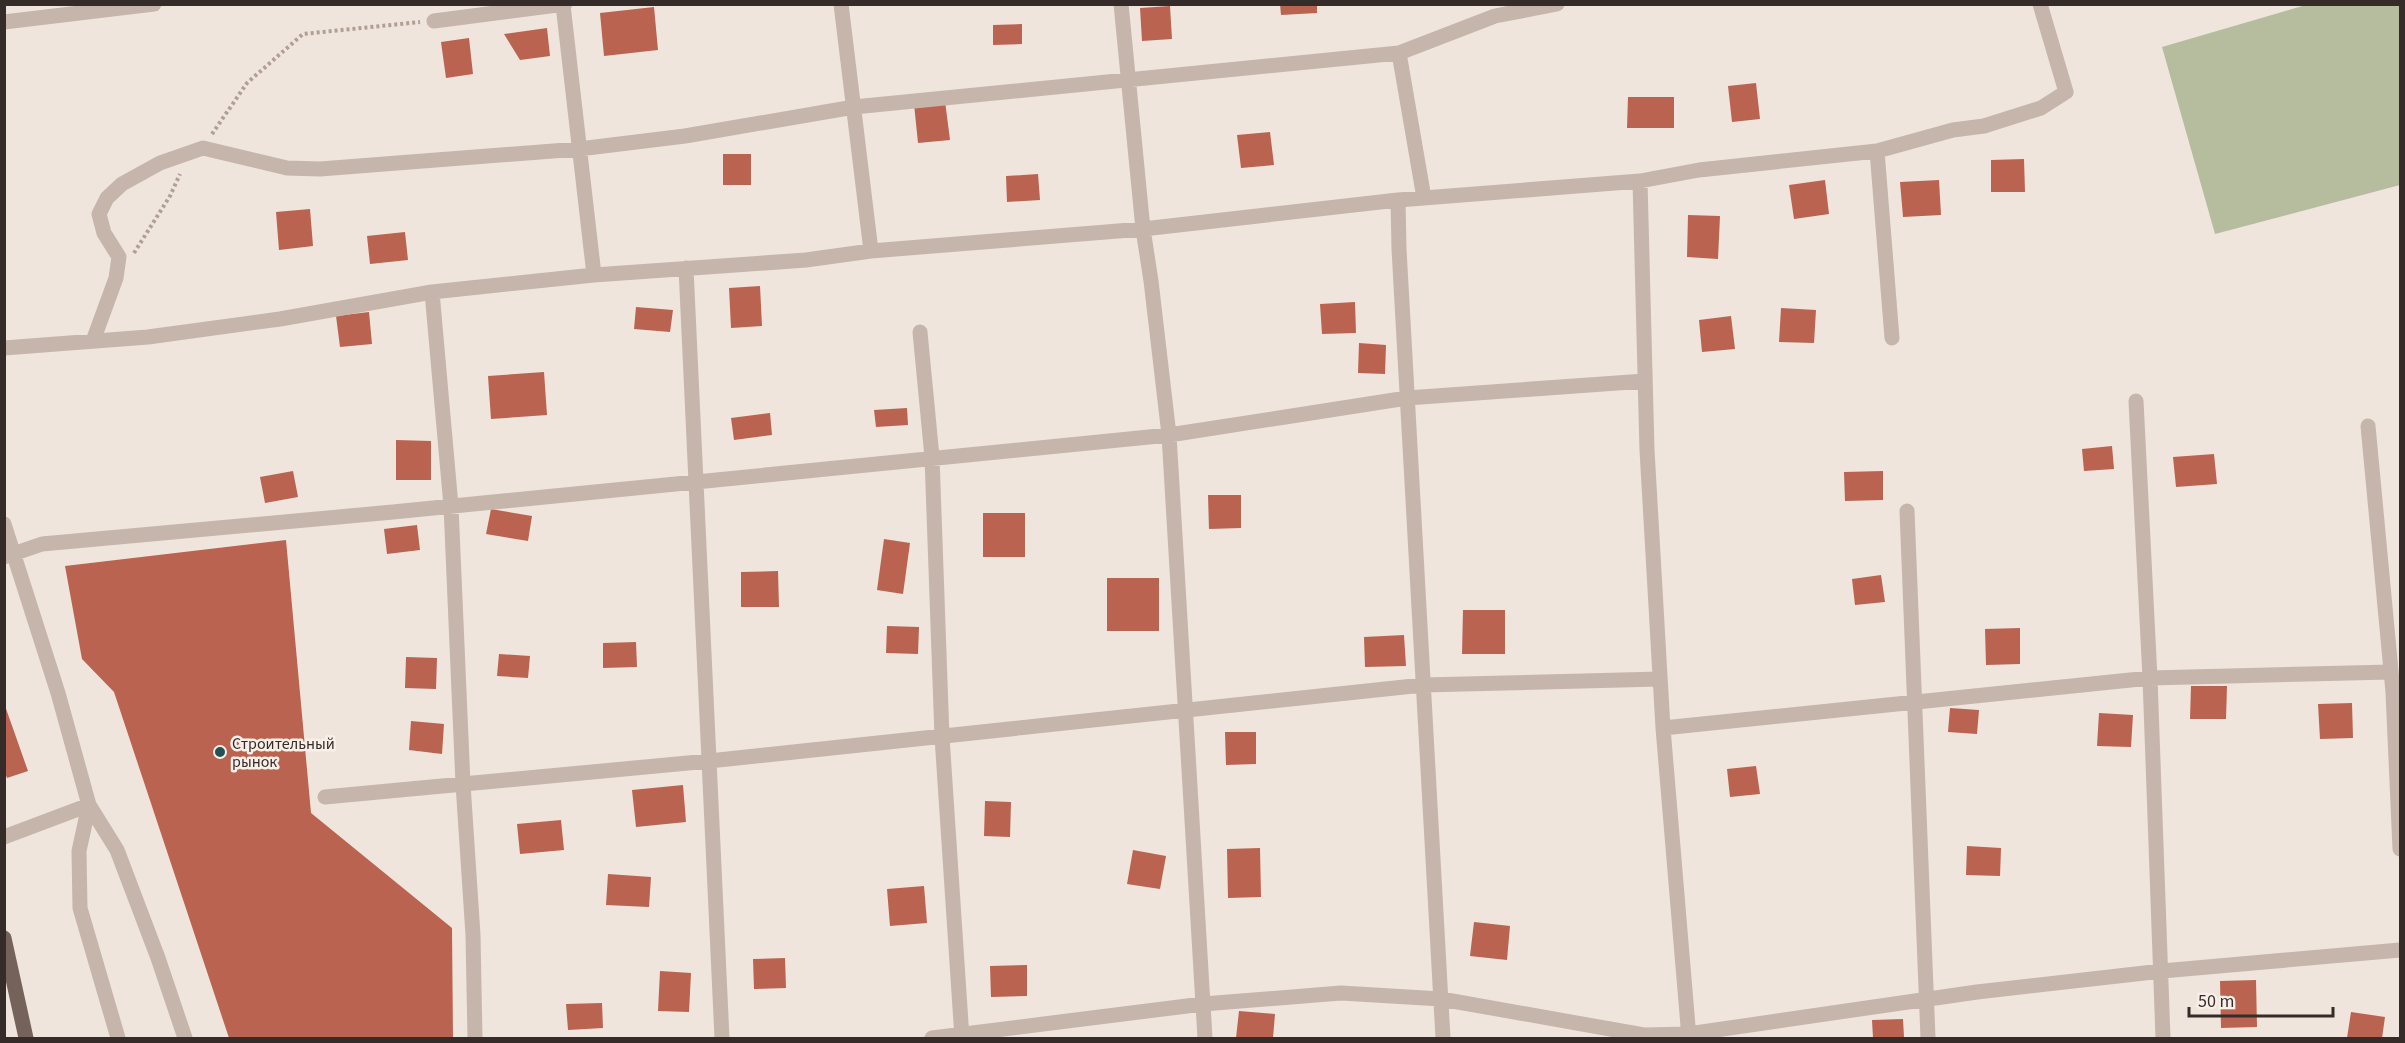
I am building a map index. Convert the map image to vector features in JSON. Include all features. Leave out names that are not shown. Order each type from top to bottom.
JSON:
[{"type":"main road","points":[[4,938],[26,1038]]},
{"type":"street","points":[[4,22],[154,4]]},
{"type":"street","points":[[841,4],[871,251]]},
{"type":"street","points":[[1121,4],[1143,229],[1169,435],[1205,1038]]},
{"type":"street","points":[[93,341],[117,278],[118,257],[104,233],[99,214],[107,198],[122,184],[160,163],[202,148],[287,168],[320,169],[579,149],[685,136],[854,107],[1399,53],[1495,16],[1557,4]]},
{"type":"street","points":[[4,348],[148,337],[280,319],[432,292],[594,275],[806,260],[871,251],[1143,229],[1398,200],[1640,181],[1699,170],[1877,151],[1953,130],[1984,126],[2041,108],[2066,92],[2040,4]]},
{"type":"street","points":[[434,21],[564,5],[594,275]]},
{"type":"street","points":[[1399,53],[1424,198]]},
{"type":"street","points":[[1877,151],[1892,338]]},
{"type":"street","points":[[1640,181],[1647,450],[1660,679],[1689,1036]]},
{"type":"street","points":[[1398,200],[1443,1038]]},
{"type":"street","points":[[686,268],[722,1038]]},
{"type":"street","points":[[432,292],[451,506],[463,784],[473,935],[475,1038]]},
{"type":"street","points":[[920,332],[932,458],[942,737],[962,1037]]},
{"type":"street","points":[[10,555],[42,544],[1169,435],[1407,398],[1645,381]]},
{"type":"street","points":[[2136,401],[2150,678],[2163,1038]]},
{"type":"street","points":[[2368,426],[2391,672],[2397,692],[2400,849]]},
{"type":"street","points":[[1907,511],[1928,1038]]},
{"type":"street","points":[[4,524],[10,555],[89,806],[117,850],[158,958],[185,1038]]},
{"type":"street","points":[[1663,728],[2150,678],[2391,672]]},
{"type":"street","points":[[325,797],[709,761],[1423,685],[1660,679]]},
{"type":"street","points":[[4,837],[89,806]]},
{"type":"street","points":[[89,806],[79,851],[80,908],[118,1038]]},
{"type":"street","points":[[932,1038],[962,1037],[1203,1004],[1341,993],[1441,999],[1644,1035],[1689,1036],[1927,999],[2162,971],[2400,950]]},
{"type":"path","points":[[117,278],[170,196],[183,166],[202,148],[247,83],[303,34],[342,28],[434,21]]},
{"type":"green space","points":[[2306,5],[2400,5],[2400,185],[2215,234],[2162,47]]},
{"type":"building","points":[[1280,4],[1317,4],[1317,13],[1281,15]]},
{"type":"building","points":[[1170,6],[1172,39],[1142,41],[1140,8]]},
{"type":"building","points":[[654,7],[658,50],[604,56],[600,13]]},
{"type":"building","points":[[1022,24],[1022,44],[993,45],[993,25]]},
{"type":"building","points":[[547,28],[550,56],[520,60],[504,34]]},
{"type":"building","points":[[469,38],[473,74],[446,78],[441,42]]},
{"type":"building","points":[[1756,83],[1760,119],[1732,122],[1728,86]]},
{"type":"building","points":[[1628,97],[1674,97],[1674,128],[1627,128]]},
{"type":"building","points":[[945,101],[950,140],[918,143],[914,104]]},
{"type":"building","points":[[1270,132],[1274,165],[1241,168],[1237,135]]},
{"type":"building","points":[[723,154],[751,154],[751,185],[723,185]]},
{"type":"building","points":[[2024,159],[2025,192],[1991,192],[1991,160]]},
{"type":"building","points":[[1038,174],[1040,200],[1007,202],[1006,176]]},
{"type":"building","points":[[1825,180],[1829,214],[1794,219],[1789,185]]},
{"type":"building","points":[[1939,180],[1941,215],[1903,217],[1900,182]]},
{"type":"building","points":[[310,209],[313,246],[279,250],[276,212]]},
{"type":"building","points":[[1688,215],[1720,216],[1718,259],[1687,257]]},
{"type":"building","points":[[405,232],[408,260],[370,264],[367,236]]},
{"type":"building","points":[[760,286],[762,326],[731,328],[729,288]]},
{"type":"building","points":[[1355,302],[1356,333],[1322,334],[1320,304]]},
{"type":"building","points":[[636,307],[673,310],[670,332],[634,329]]},
{"type":"building","points":[[1781,308],[1816,310],[1814,343],[1779,342]]},
{"type":"building","points":[[369,312],[372,344],[340,347],[336,316]]},
{"type":"building","points":[[1731,316],[1735,349],[1702,352],[1699,320]]},
{"type":"building","points":[[1359,343],[1386,345],[1385,374],[1358,373]]},
{"type":"building","points":[[544,372],[547,415],[491,419],[488,376]]},
{"type":"building","points":[[907,408],[908,425],[876,427],[874,410]]},
{"type":"building","points":[[770,413],[772,435],[734,440],[731,418]]},
{"type":"building","points":[[396,440],[431,441],[431,480],[396,480]]},
{"type":"building","points":[[2112,446],[2114,469],[2084,471],[2082,449]]},
{"type":"building","points":[[2214,454],[2217,484],[2176,487],[2173,457]]},
{"type":"building","points":[[293,471],[298,497],[265,503],[260,477]]},
{"type":"building","points":[[1883,471],[1883,500],[1845,501],[1844,472]]},
{"type":"building","points":[[1208,495],[1241,495],[1241,528],[1209,529]]},
{"type":"building","points":[[491,509],[532,516],[528,541],[486,534]]},
{"type":"building","points":[[983,513],[1025,513],[1025,557],[983,557]]},
{"type":"building","points":[[417,525],[420,550],[387,554],[384,529]]},
{"type":"building","points":[[884,539],[910,543],[903,594],[877,590]]},
{"type":"building","name":"Строительный рынок","points":[[286,540],[311,813],[452,928],[453,1038],[229,1038],[114,692],[82,659],[65,566]]},
{"type":"building","points":[[778,571],[779,607],[741,607],[741,572]]},
{"type":"building","points":[[1881,575],[1885,602],[1855,605],[1852,579]]},
{"type":"building","points":[[1107,578],[1159,578],[1159,631],[1107,631]]},
{"type":"building","points":[[1463,610],[1505,610],[1505,654],[1462,654]]},
{"type":"building","points":[[887,626],[919,627],[918,654],[886,653]]},
{"type":"building","points":[[2020,628],[2020,664],[1986,665],[1985,629]]},
{"type":"building","points":[[1404,635],[1406,666],[1365,667],[1364,637]]},
{"type":"building","points":[[636,642],[637,667],[603,668],[603,643]]},
{"type":"building","points":[[499,654],[530,656],[528,678],[497,676]]},
{"type":"building","points":[[406,657],[437,658],[436,689],[405,688]]},
{"type":"building","points":[[2191,686],[2227,686],[2226,719],[2190,719]]},
{"type":"building","points":[[4,703],[28,771],[7,778],[4,770]]},
{"type":"building","points":[[2352,703],[2353,738],[2320,739],[2318,704]]},
{"type":"building","points":[[1950,708],[1979,710],[1977,734],[1948,732]]},
{"type":"building","points":[[2099,713],[2133,715],[2131,747],[2097,746]]},
{"type":"building","points":[[411,721],[444,724],[442,754],[409,750]]},
{"type":"building","points":[[1225,732],[1256,732],[1256,764],[1226,765]]},
{"type":"building","points":[[1756,766],[1760,794],[1730,797],[1727,769]]},
{"type":"building","points":[[683,785],[686,822],[636,827],[632,790]]},
{"type":"building","points":[[985,801],[1011,802],[1010,837],[984,836]]},
{"type":"building","points":[[561,820],[564,850],[520,854],[517,824]]},
{"type":"building","points":[[1967,846],[2001,848],[2000,876],[1966,875]]},
{"type":"building","points":[[1260,848],[1261,897],[1228,898],[1227,849]]},
{"type":"building","points":[[1133,850],[1166,856],[1160,889],[1127,884]]},
{"type":"building","points":[[608,874],[651,877],[649,907],[606,905]]},
{"type":"building","points":[[924,886],[927,923],[890,926],[887,889]]},
{"type":"building","points":[[1474,922],[1510,926],[1507,960],[1470,956]]},
{"type":"building","points":[[785,958],[786,988],[754,989],[753,959]]},
{"type":"building","points":[[1027,965],[1027,996],[991,997],[990,966]]},
{"type":"building","points":[[660,971],[691,973],[689,1012],[658,1011]]},
{"type":"building","points":[[2256,980],[2257,1027],[2221,1028],[2220,981]]},
{"type":"building","points":[[602,1003],[603,1028],[568,1030],[566,1004]]},
{"type":"building","points":[[1239,1011],[1275,1014],[1273,1038],[1236,1038]]},
{"type":"building","points":[[2351,1012],[2385,1017],[2382,1038],[2347,1038]]},
{"type":"building","points":[[1903,1019],[1904,1037],[1873,1038],[1872,1020]]},
{"type":"place","name":"Строительный рынок","points":[[220,752]]}]
